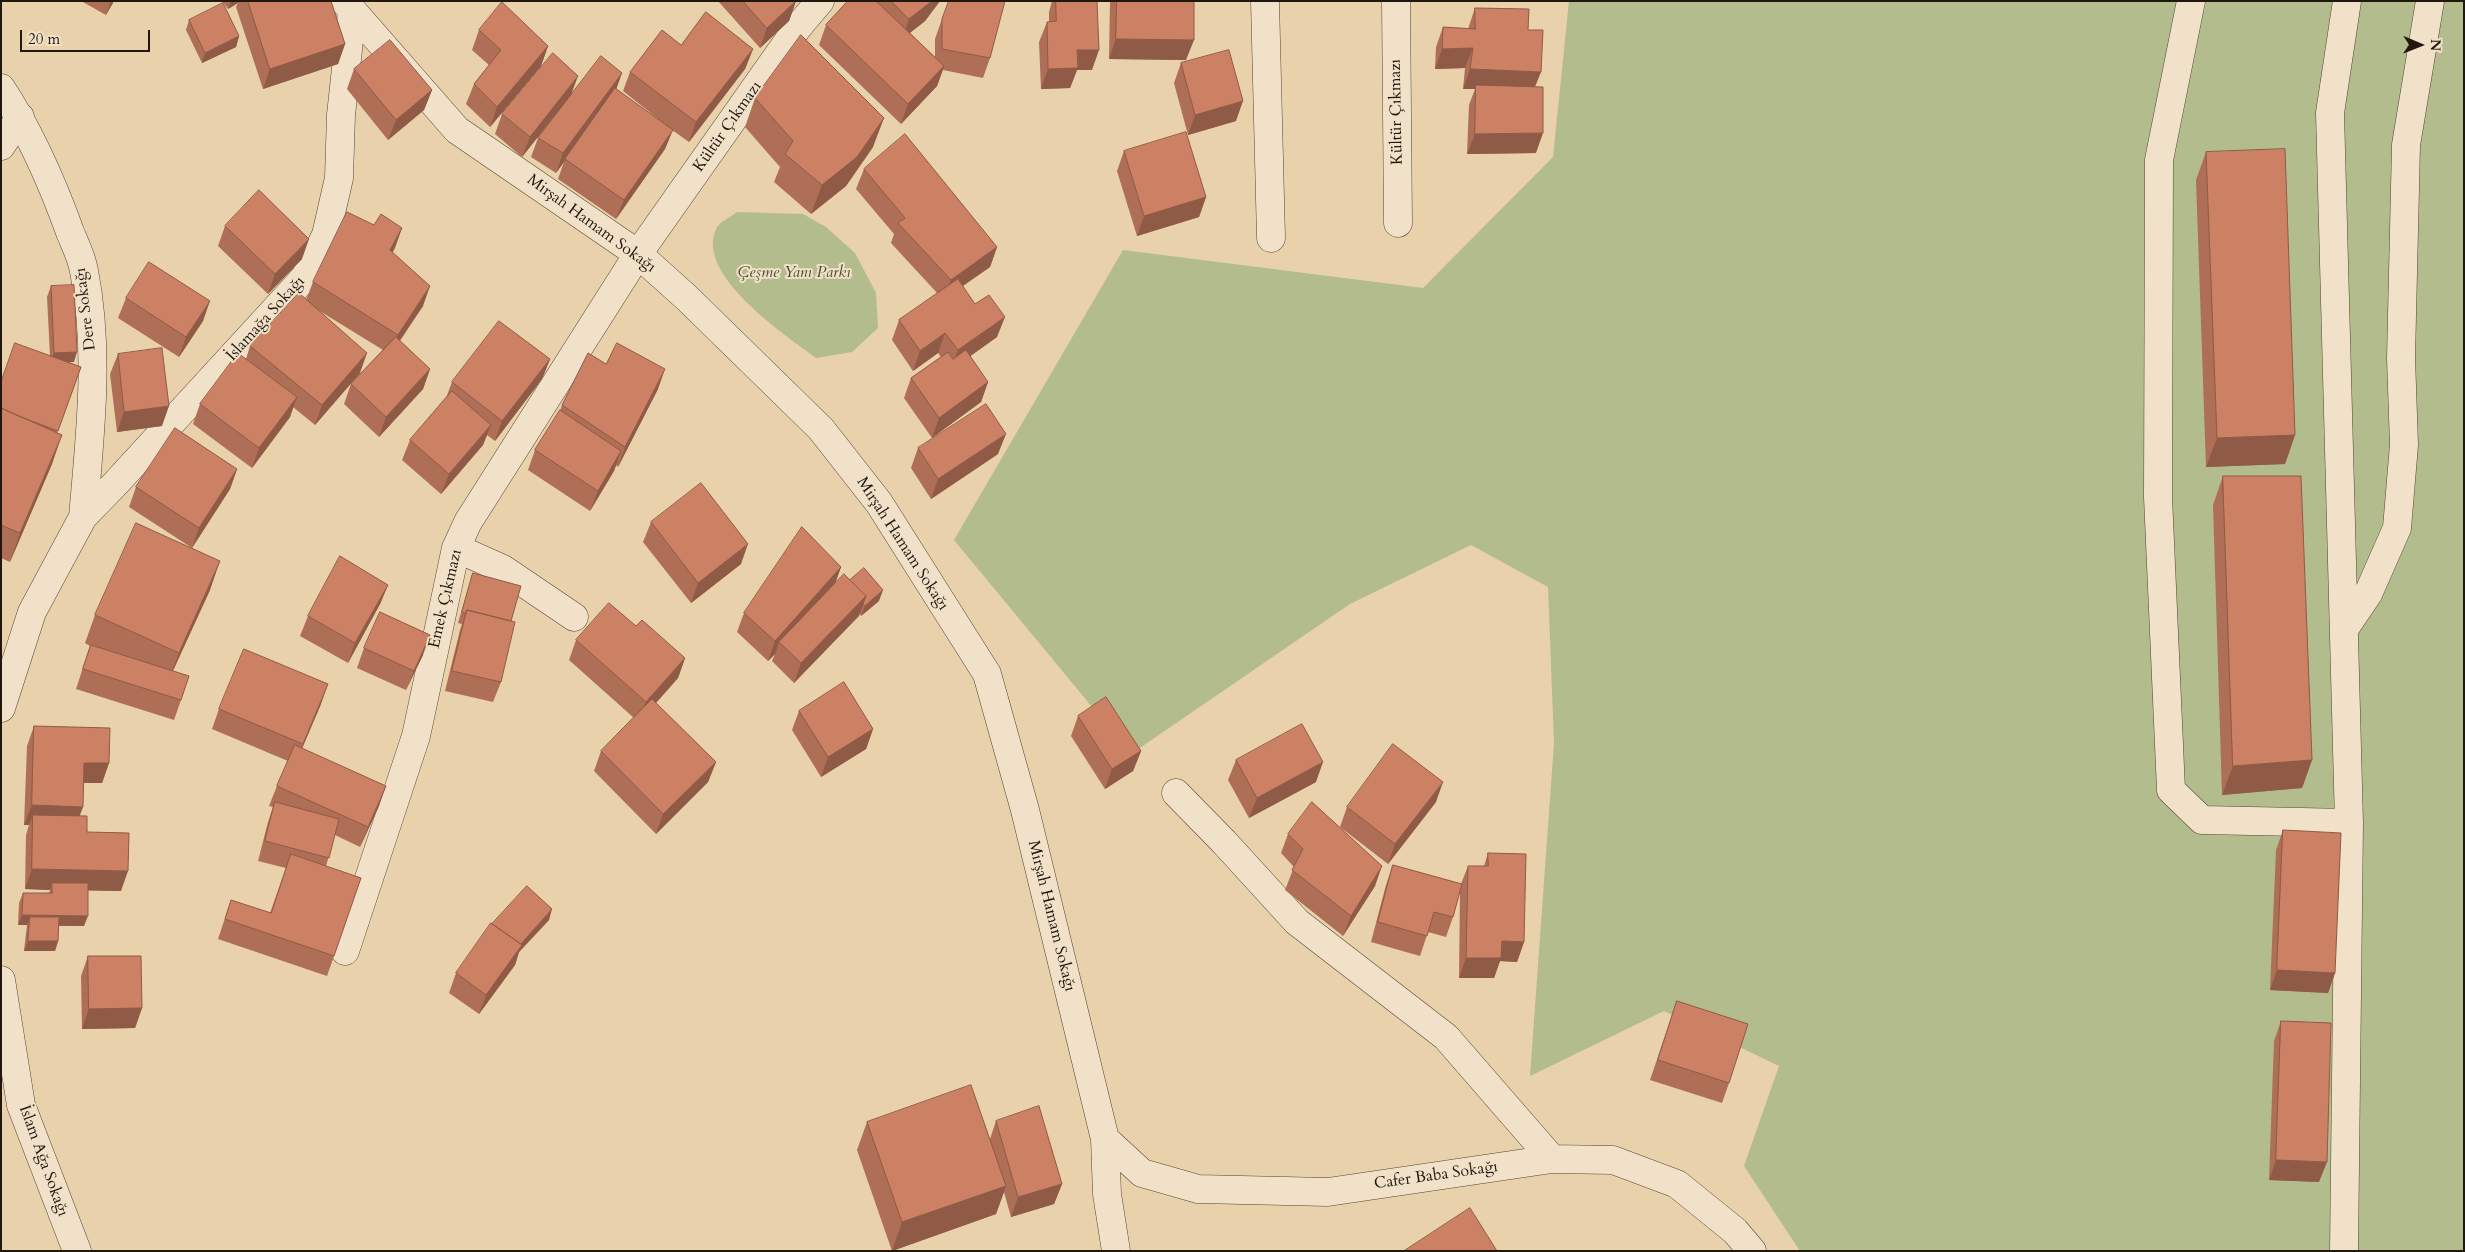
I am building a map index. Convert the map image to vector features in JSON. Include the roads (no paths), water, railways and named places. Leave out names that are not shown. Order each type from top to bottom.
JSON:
[{"type":"street","name":"Kültür Çıkmazı","points":[[638,254],[798,27],[820,1]]},
{"type":"street","points":[[1265,1],[1271,238]]},
{"type":"street","name":"Kültür Çıkmazı","points":[[1396,1],[1398,223]]},
{"type":"street","points":[[2192,1],[2159,160],[2158,497],[2171,790],[2202,820],[2350,822]]},
{"type":"street","points":[[2344,1251],[2350,822],[2330,112],[2347,1]]},
{"type":"street","points":[[2345,628],[2368,594],[2397,528],[2404,445],[2401,358],[2406,145],[2430,1]]},
{"type":"street","name":"Mirşah Hamam Sokağı","points":[[348,6],[457,130],[638,254],[687,298],[821,429],[879,502],[986,674],[1025,810],[1105,1139],[1107,1194],[1116,1251]]},
{"type":"street","name":"İslamağa Sokağı","points":[[82,517],[116,483],[305,277],[326,235],[340,178],[341,115],[348,6]]},
{"type":"street","name":"Dere Sokağı","points":[[1,88],[20,118],[62,210],[84,270],[92,343],[91,425],[82,517]]},
{"type":"street","points":[[1,146],[20,118]]},
{"type":"street","name":"Emek Çıkmazı","points":[[346,951],[416,736],[456,548],[468,522],[638,254]]},
{"type":"street","points":[[1,708],[32,612],[82,517]]},
{"type":"street","points":[[456,548],[503,569],[574,617]]},
{"type":"street","points":[[1176,793],[1298,922],[1446,1037],[1552,1159]]},
{"type":"street","name":"İslam Ağa Sokağı","points":[[1,980],[21,1105],[77,1251]]},
{"type":"street","name":"Cafer Baba Sokağı","points":[[1105,1139],[1142,1173],[1198,1189],[1328,1192],[1552,1159],[1613,1160],[1677,1184],[1735,1231],[1752,1251]]},
{"type":"park label","name":"Çeşme Yanı Parkı","points":[[794,273]]}]
